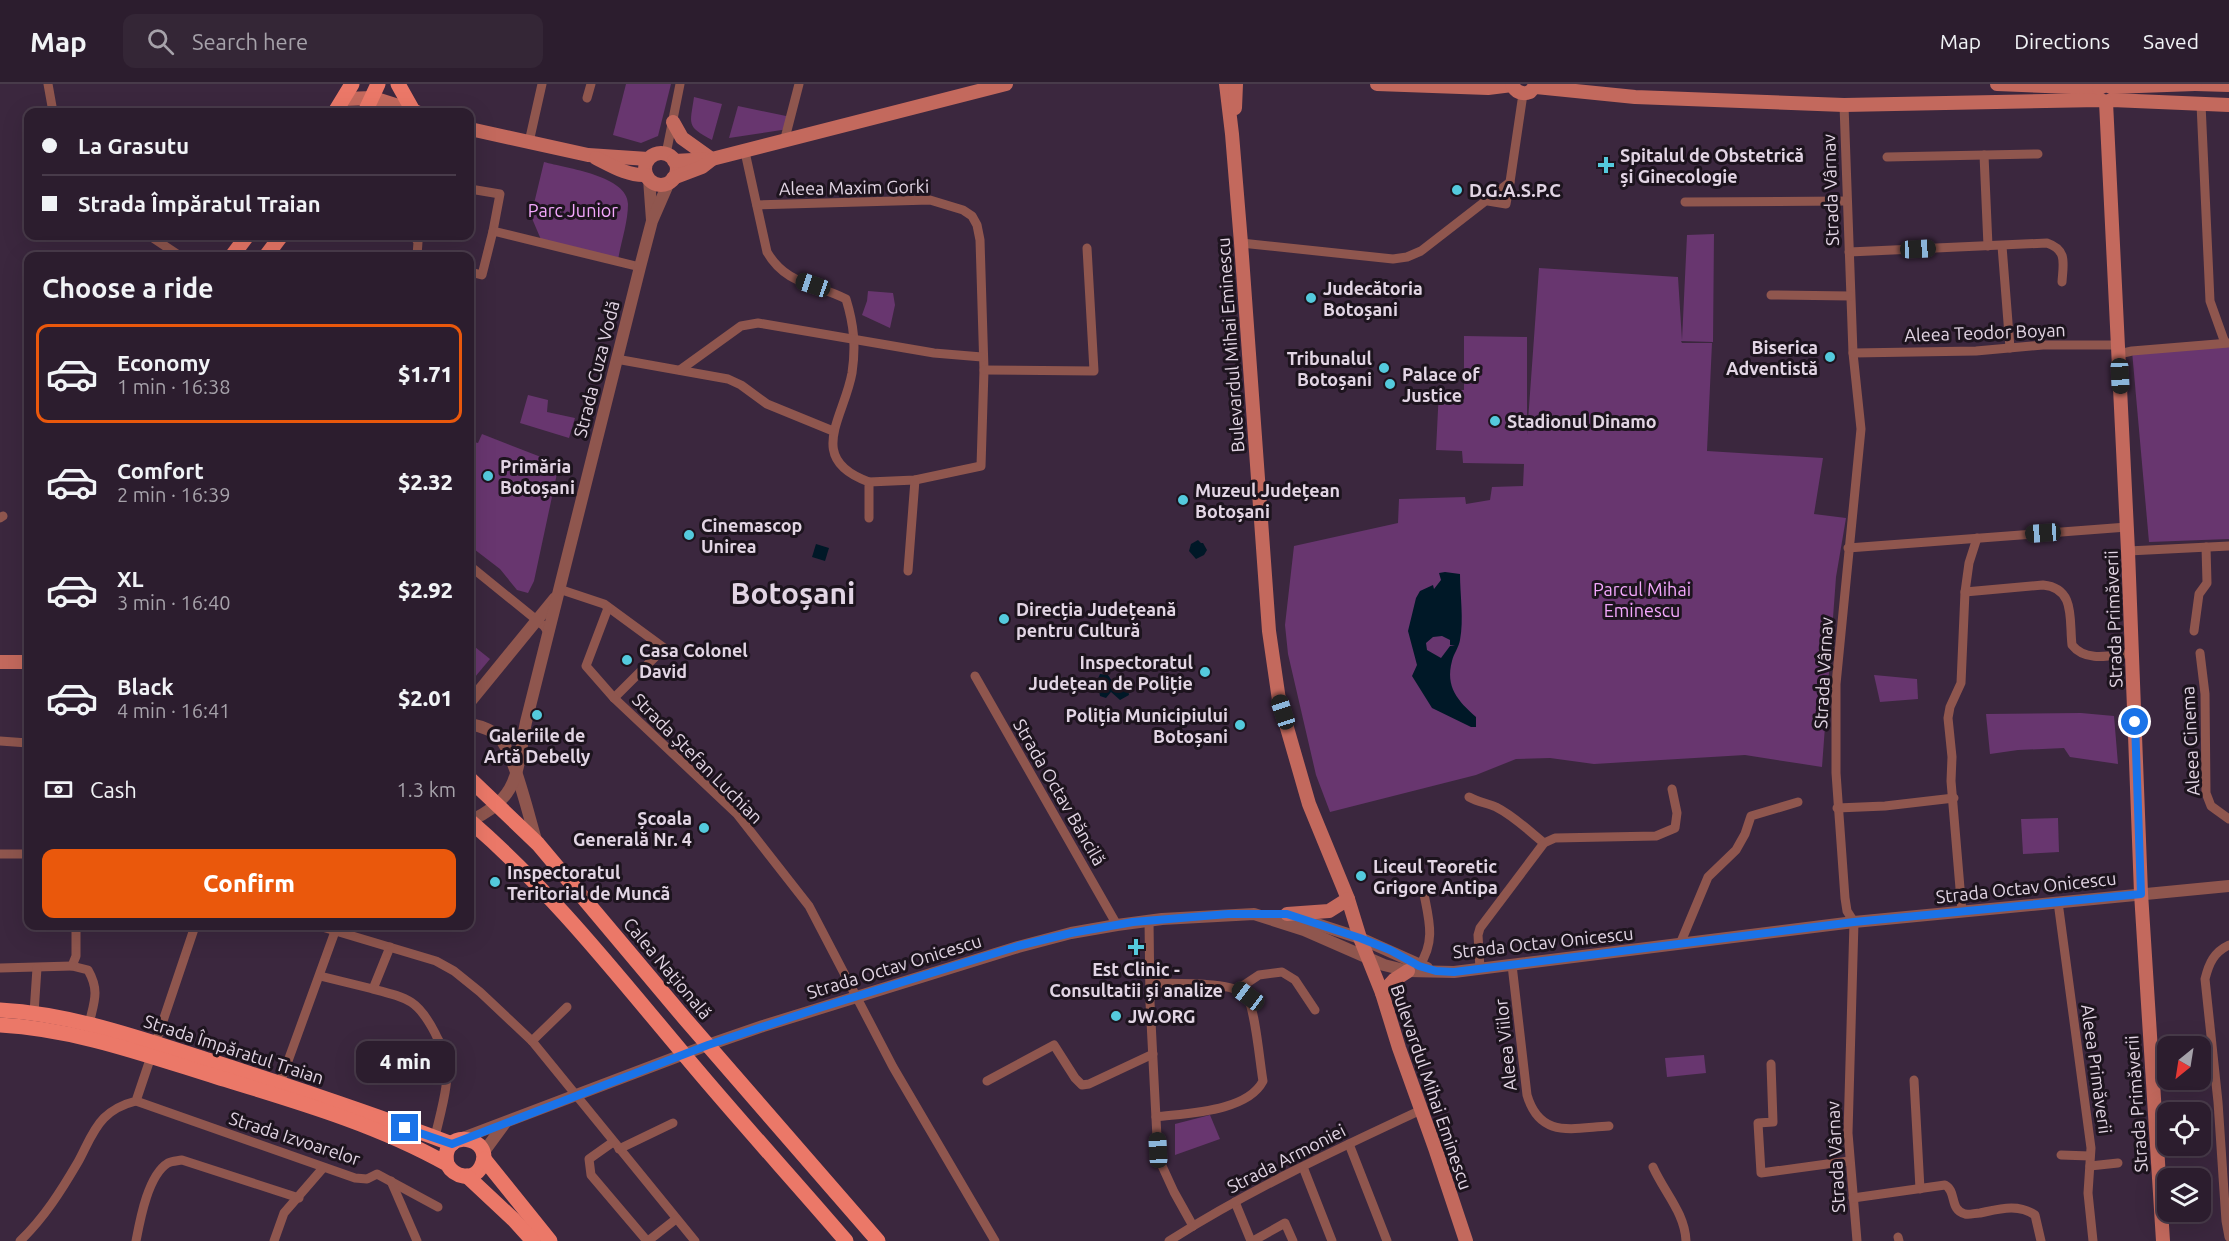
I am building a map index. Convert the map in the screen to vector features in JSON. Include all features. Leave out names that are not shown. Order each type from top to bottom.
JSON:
[{"type":"main road","points":[[338,108],[352,84]]},
{"type":"main road","points":[[398,84],[413,108]]},
{"type":"main road","points":[[474,130],[588,155],[648,159],[656,154],[712,159],[1006,84]]},
{"type":"main road","name":"Bulevardul Mihai Eminescu","points":[[1226,84],[1241,243],[1263,559],[1279,700],[1309,804],[1348,898],[1466,1241]]},
{"type":"main road","name":"Bulevardul Mihai Eminescu","points":[[1232,134],[1236,84]]},
{"type":"main road","points":[[1377,84],[1524,87],[1647,97],[1844,105],[2106,92],[2195,84],[2229,85]]},
{"type":"main road","points":[[1997,84],[2106,92],[2201,104],[2229,105]]},
{"type":"main road","points":[[344,99],[376,91],[409,108]]},
{"type":"main road","points":[[368,108],[376,91]]},
{"type":"main road","name":"Strada Primăverii","points":[[2106,92],[2127,527],[2141,894],[2163,1241]]},
{"type":"main road","points":[[344,99],[359,108]]},
{"type":"main road","points":[[673,122],[682,138],[712,159]]},
{"type":"main road","points":[[588,155],[619,170],[648,177]]},
{"type":"main road","points":[[670,157],[676,170],[671,180]]},
{"type":"main road","points":[[648,159],[645,167],[648,177],[656,184],[702,167],[712,159]]},
{"type":"main road","points":[[0,662],[24,662]]},
{"type":"main road","name":"Calea Națională","points":[[474,783],[538,844],[878,1241]]},
{"type":"main road","points":[[474,825],[518,864],[561,909],[846,1241]]},
{"type":"main road","points":[[1287,914],[1329,911],[1348,898]]},
{"type":"main road","points":[[1382,993],[1394,980],[1414,968]]},
{"type":"main road","name":"Strada Împăratul Traian","points":[[0,1010],[34,1013],[89,1023],[152,1050],[270,1094],[384,1133],[409,1143],[447,1164]]},
{"type":"main road","name":"Strada Împăratul Traian","points":[[0,1025],[18,1026],[152,1050],[280,1083],[435,1137],[456,1142]]},
{"type":"main road","points":[[533,1241],[467,1176],[455,1174],[447,1164],[447,1152],[456,1142],[472,1140],[478,1144],[483,1156],[550,1241]]},
{"type":"main road","points":[[467,1176],[478,1170],[483,1156]]},
{"type":"street","points":[[48,84],[52,108]]},
{"type":"street","points":[[529,142],[542,84]]},
{"type":"street","points":[[587,98],[591,84]]},
{"type":"street","points":[[670,157],[680,84]]},
{"type":"street","points":[[784,142],[800,84]]},
{"type":"street","points":[[1488,201],[1506,204],[1524,87]]},
{"type":"street","points":[[2201,104],[2210,301],[2227,343]]},
{"type":"street","name":"Strada Vârnav","points":[[1844,105],[1850,296],[1861,429],[1836,684],[1837,808],[1846,911],[1854,922],[1848,1064],[1849,1161],[1857,1241]]},
{"type":"street","name":"Aleea Maxim Gorki","points":[[745,152],[767,252],[775,266],[787,276],[846,299],[856,339]]},
{"type":"street","points":[[1887,158],[2038,154]]},
{"type":"street","points":[[1984,155],[1988,246]]},
{"type":"street","name":"Strada Cuza Vodă","points":[[648,177],[652,221]]},
{"type":"street","name":"Strada Cuza Vodă","points":[[474,697],[544,616],[558,592],[652,221],[671,180]]},
{"type":"street","points":[[1241,243],[1393,259],[1407,257],[1421,251],[1510,182]]},
{"type":"street","points":[[474,190],[500,194],[482,275],[474,273]]},
{"type":"street","name":"Aleea Maxim Gorki","points":[[757,205],[930,200],[963,210],[972,216],[980,240],[984,370],[981,466],[915,480]]},
{"type":"street","points":[[1685,202],[1846,201]]},
{"type":"street","points":[[493,231],[640,267]]},
{"type":"street","points":[[156,240],[174,252]]},
{"type":"street","points":[[1849,252],[2047,243],[2056,246],[2064,258],[2062,282]]},
{"type":"street","points":[[2002,246],[2010,348]]},
{"type":"street","points":[[984,370],[1094,371],[1087,248]]},
{"type":"street","points":[[1771,295],[1850,296]]},
{"type":"street","points":[[680,370],[748,323],[934,352],[982,357]]},
{"type":"street","points":[[856,339],[852,374],[833,431],[832,449],[840,465],[852,476],[869,482],[915,480],[908,571]]},
{"type":"street","name":"Aleea Teodor Boyan","points":[[1853,353],[2043,345],[2132,351],[2227,343]]},
{"type":"street","points":[[616,359],[728,379],[741,385],[767,405],[833,431]]},
{"type":"street","points":[[869,482],[869,518]]},
{"type":"street","points":[[1848,548],[2127,527]]},
{"type":"street","points":[[1962,912],[1948,718],[1950,707],[1961,683],[1965,592],[1969,563],[1977,538]]},
{"type":"street","points":[[2128,551],[2229,546]]},
{"type":"street","points":[[2194,632],[2199,594],[2207,583],[2206,547]]},
{"type":"street","points":[[474,569],[524,610],[544,616]]},
{"type":"street","points":[[1965,592],[2052,586],[2060,591],[2069,604],[2072,645],[2076,650],[2091,657],[2132,653]]},
{"type":"street","points":[[558,592],[589,598],[608,608],[664,648],[614,698]]},
{"type":"street","name":"Strada Ștefan Luchian","points":[[608,608],[586,663],[592,675],[736,814],[809,906],[898,1076],[995,1241]]},
{"type":"street","name":"Strada Cuza Vodă","points":[[474,819],[498,805],[517,777],[526,722],[548,632],[544,616]]},
{"type":"street","name":"Aleea Cinema","points":[[2200,653],[2205,694],[2206,793],[2211,806],[2229,819]]},
{"type":"street","name":"Strada Octav Băncilă","points":[[975,676],[1117,925]]},
{"type":"street","points":[[474,725],[486,729],[500,739],[510,756],[538,844]]},
{"type":"street","points":[[0,741],[24,743]]},
{"type":"street","points":[[1480,969],[1478,935],[1480,928],[1544,843],[1555,838],[1656,836],[1675,828],[1677,813],[1672,789]]},
{"type":"street","points":[[1469,797],[1506,813],[1544,843]]},
{"type":"street","points":[[1837,808],[1885,806],[1954,798]]},
{"type":"street","points":[[1680,944],[1708,877],[1736,850],[1751,816],[1798,802]]},
{"type":"street","points":[[0,854],[24,854]]},
{"type":"street","name":"Strada Octav Onicescu","points":[[456,1142],[708,1045],[857,996],[1018,946],[1071,933],[1149,920],[1254,914],[1304,930],[1368,959],[1414,968],[1454,972],[1854,922],[2229,885]]},
{"type":"street","points":[[1254,914],[1287,914],[1360,938],[1390,950],[1414,968],[1425,957],[1431,936],[1423,889]]},
{"type":"street","name":"Aleea Primăverii","points":[[2058,902],[2091,1148],[2088,1192],[2093,1241]]},
{"type":"street","points":[[1149,920],[1158,1157],[1193,1226]]},
{"type":"street","points":[[72,966],[76,956],[76,930]]},
{"type":"street","points":[[20,1241],[38,1224],[56,1198],[104,1118],[121,1105],[136,1101],[194,930]]},
{"type":"street","points":[[280,1083],[335,930]]},
{"type":"street","points":[[342,930],[436,961],[454,971],[480,992],[532,1041],[695,1241]]},
{"type":"street","points":[[2229,945],[2220,950],[2209,963],[2205,979],[2229,1237]]},
{"type":"street","points":[[373,989],[390,947]]},
{"type":"street","name":"Aleea Viilor","points":[[1512,965],[1526,1087],[1532,1110],[1547,1125],[1557,1128],[1609,1126]]},
{"type":"street","points":[[0,968],[72,966],[88,970],[95,982],[96,992],[89,1023]]},
{"type":"street","points":[[34,1013],[37,968]]},
{"type":"street","points":[[1238,989],[1259,975],[1282,972],[1295,980],[1315,1010]]},
{"type":"street","points":[[320,976],[397,996],[423,1010],[444,1050],[448,1067],[435,1137]]},
{"type":"street","points":[[1150,983],[1238,989],[1248,996],[1263,1082],[1258,1091],[1246,1099],[1212,1110],[1156,1117]]},
{"type":"street","points":[[532,1041],[567,1007]]},
{"type":"street","points":[[987,1081],[1054,1045],[1082,1085],[1089,1084],[1153,1054]]},
{"type":"street","points":[[1771,1064],[1773,1122],[1758,1123],[1761,1173],[1849,1161]]},
{"type":"street","points":[[1914,1080],[1920,1189]]},
{"type":"street","name":"Strada Izvoarelor","points":[[136,1101],[355,1178],[367,1179],[377,1174],[438,1207]]},
{"type":"street","name":"Strada Armoniei","points":[[1169,1241],[1234,1202],[1420,1110]]},
{"type":"street","points":[[483,1156],[506,1123]]},
{"type":"street","points":[[673,1123],[616,1145],[589,1159],[591,1175],[648,1241],[676,1219]]},
{"type":"street","points":[[1349,1144],[1387,1241]]},
{"type":"street","points":[[2061,1155],[2090,1161],[2118,1163]]},
{"type":"street","points":[[136,1241],[141,1214],[152,1184],[170,1162],[182,1160],[298,1198]]},
{"type":"street","points":[[1303,1167],[1332,1241]]},
{"type":"street","points":[[1653,1167],[1681,1217],[1686,1230],[1686,1241]]},
{"type":"street","points":[[274,1241],[284,1213],[323,1168]]},
{"type":"street","points":[[391,1181],[417,1241]]},
{"type":"street","points":[[1853,1198],[1939,1185],[1948,1187],[1957,1209],[1968,1215],[2011,1207],[2025,1208],[2035,1215],[2041,1241]]},
{"type":"street","points":[[1234,1202],[1252,1241],[1285,1223],[1293,1241]]},
{"type":"green space","points":[[626,84],[671,84],[658,136],[641,143],[613,135]]},
{"type":"green space","points":[[694,97],[722,104],[712,140],[694,128],[692,124]]},
{"type":"green space","points":[[738,106],[791,117],[788,129],[729,138]]},
{"type":"green space","name":"Parc Junior","points":[[544,162],[607,180],[618,186],[625,194],[628,211],[618,260],[542,242],[531,216]]},
{"type":"green space","name":"Parcul Mihai Eminescu","points":[[1714,234],[1713,342],[1681,341],[1682,343],[1712,343],[1707,451],[1823,458],[1814,514],[1846,518],[1836,577],[1822,767],[1745,755],[1594,764],[1550,758],[1516,759],[1476,775],[1330,812],[1316,775],[1288,654],[1285,625],[1294,546],[1398,523],[1399,499],[1465,497],[1466,504],[1490,500],[1492,487],[1523,486],[1524,464],[1463,463],[1462,451],[1436,450],[1439,390],[1464,390],[1464,336],[1527,337],[1527,435],[1539,268],[1678,277],[1682,340],[1687,235]]},
{"type":"green space","points":[[868,291],[893,293],[895,305],[890,328],[862,315]]},
{"type":"green space","points":[[2229,347],[2229,539],[2149,542],[2132,351]]},
{"type":"green space","points":[[528,395],[548,400],[547,412],[575,418],[569,438],[520,423]]},
{"type":"green space","points":[[482,434],[559,464],[534,581],[528,593],[517,590],[500,569],[474,549],[474,442],[478,443]]},
{"type":"green space","points":[[474,646],[490,659],[474,678]]},
{"type":"green space","points":[[1874,675],[1917,679],[1918,699],[1880,702]]},
{"type":"green space","points":[[2081,713],[2114,716],[2118,764],[2070,757],[2064,748],[1990,754],[1986,714]]},
{"type":"green space","points":[[2058,818],[2059,852],[2023,854],[2021,819]]},
{"type":"green space","points":[[1704,1055],[1706,1073],[1667,1077],[1665,1058]]},
{"type":"green space","points":[[1210,1115],[1220,1139],[1175,1155],[1175,1124]]},
{"type":"water","points":[[1198,540],[1207,550],[1204,555],[1196,559],[1189,551],[1191,544]]},
{"type":"water","points":[[816,544],[829,548],[825,561],[812,557]]},
{"type":"water","points":[[1439,573],[1460,574],[1461,632],[1452,661],[1450,678],[1459,699],[1476,717],[1476,727],[1471,727],[1432,708],[1412,676],[1417,665],[1408,631],[1416,598],[1420,591],[1433,585],[1434,589],[1441,580]],"holes":[[[1442,636],[1450,640],[1450,645],[1455,645],[1450,646],[1441,658],[1427,650],[1426,643],[1433,637]]]},
{"type":"water","points":[[1100,674],[1108,675],[1114,684],[1124,686],[1128,689],[1129,695],[1120,700],[1111,692],[1106,698],[1100,696],[1097,681]]},
{"type":"place","name":"Spitalul de Obstetrică și Ginecologie","points":[[1606,165]]},
{"type":"place","name":"D.G.A.S.P.C","points":[[1457,190]]},
{"type":"place","name":"Judecătoria Botoșani","points":[[1311,298]]},
{"type":"place","name":"Biserica Adventistă","points":[[1830,357]]},
{"type":"place","name":"Tribunalul Botoșani","points":[[1384,368]]},
{"type":"place","name":"Palace of Justice","points":[[1390,384]]},
{"type":"place","name":"Stadionul Dinamo","points":[[1495,421]]},
{"type":"place","name":"Primăria Botoșani","points":[[488,476]]},
{"type":"place","name":"Muzeul Județean Botoșani","points":[[1183,500]]},
{"type":"place","name":"Cinemascop Unirea","points":[[689,535]]},
{"type":"place","name":"Direcția Județeană pentru Cultură","points":[[1004,619]]},
{"type":"place","name":"Casa Colonel David","points":[[627,660]]},
{"type":"place","name":"Inspectoratul Județean de Poliție","points":[[1205,672]]},
{"type":"place","name":"Galeriile de Artă Debelly","points":[[537,715]]},
{"type":"place","name":"Poliția Municipiului Botoșani","points":[[1240,725]]},
{"type":"place","name":"Școala Generală Nr. 4","points":[[704,828]]},
{"type":"place","name":"Liceul Teoretic Grigore Antipa","points":[[1361,876]]},
{"type":"place","name":"Inspectoratul Teritorial de Muncã","points":[[495,882]]},
{"type":"place","name":"Est Clinic - Consultatii și analize","points":[[1136,947]]},
{"type":"place","name":"JW.ORG","points":[[1116,1016]]},
{"type":"district","name":"Botoșani","points":[[793,593]]},
{"type":"route","points":[[405,1128],[452,1144],[708,1045],[857,996],[1018,946],[1071,933],[1149,920],[1228,914],[1287,914],[1360,938],[1390,950],[1419,966],[1436,971],[1454,972],[1854,922],[2141,894],[2135,722]]}]
